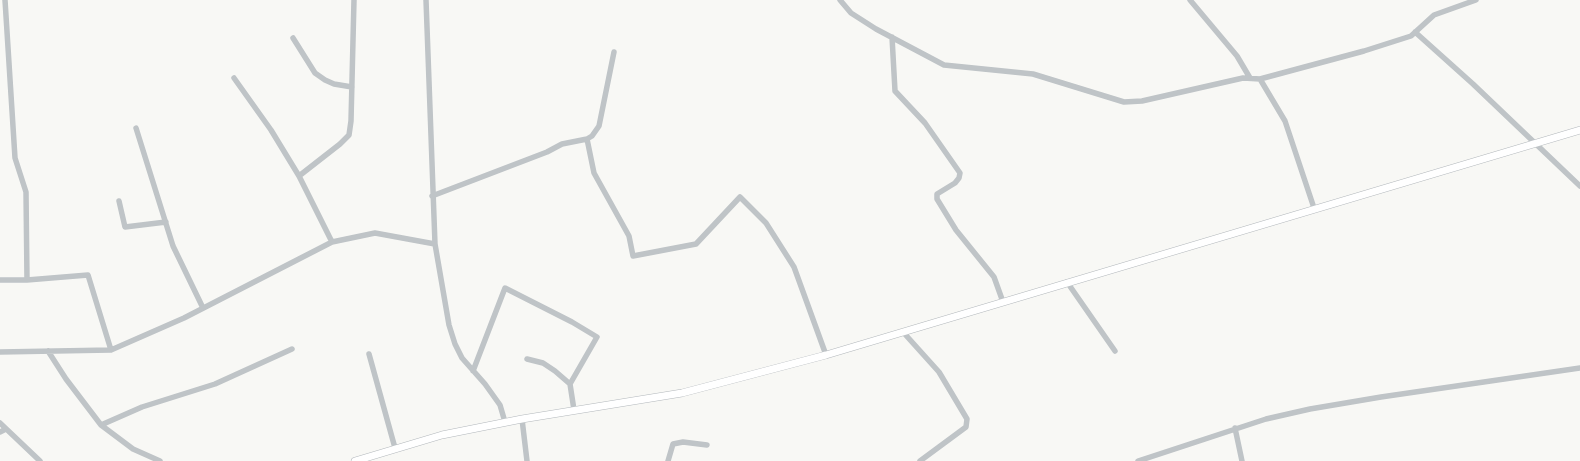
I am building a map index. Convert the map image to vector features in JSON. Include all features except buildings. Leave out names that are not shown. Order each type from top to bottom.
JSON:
[{"type":"main road","points":[[355,461],[442,435],[522,419],[682,393],[826,355],[1314,208],[1580,130]]},
{"type":"street","points":[[5,0],[15,158],[26,192],[27,280]]},
{"type":"street","points":[[299,176],[340,144],[349,134],[351,121],[354,0]]},
{"type":"street","points":[[426,0],[432,196],[435,244],[450,325],[455,344],[462,358],[485,384],[500,405],[505,422]]},
{"type":"street","points":[[840,0],[851,13],[944,65],[1033,74],[1124,102],[1142,101],[1243,78],[1260,79],[1364,51],[1411,36],[1434,15],[1476,0]]},
{"type":"street","points":[[1190,0],[1237,56],[1250,78]]},
{"type":"street","points":[[1415,32],[1473,84],[1534,144],[1580,186]]},
{"type":"street","points":[[892,37],[896,91],[925,123],[960,173],[960,178],[955,183],[937,194],[937,199],[953,226],[994,277],[1003,302]]},
{"type":"street","points":[[293,38],[315,73],[334,84],[352,87]]},
{"type":"street","points":[[432,196],[532,158],[562,144],[587,139],[592,136],[599,126],[614,52]]},
{"type":"street","points":[[234,78],[271,130],[299,176],[332,242]]},
{"type":"street","points":[[1260,79],[1285,122],[1314,208]]},
{"type":"street","points":[[136,128],[173,246],[203,308]]},
{"type":"street","points":[[587,139],[594,173],[629,236],[633,256],[696,244],[740,197],[766,223],[794,267],[826,355]]},
{"type":"street","points":[[119,201],[125,227],[166,222]]},
{"type":"street","points":[[0,352],[111,350],[203,308],[332,242],[376,233],[435,244]]},
{"type":"street","points":[[0,280],[27,280],[88,275],[111,350]]},
{"type":"street","points":[[1067,282],[1115,351]]},
{"type":"street","points":[[472,371],[505,288],[572,322],[597,337],[570,384],[574,410]]},
{"type":"street","points":[[903,332],[939,372],[967,419],[966,427],[920,461]]},
{"type":"street","points":[[101,426],[142,407],[215,384],[292,349]]},
{"type":"street","points":[[48,351],[66,379],[101,426],[133,449],[160,461]]},
{"type":"street","points":[[369,354],[395,448]]},
{"type":"street","points":[[527,358],[543,363],[570,384]]},
{"type":"street","points":[[1138,461],[1266,419],[1374,398],[1580,368]]},
{"type":"street","points":[[522,419],[527,461]]},
{"type":"street","points":[[0,423],[40,461]]},
{"type":"street","points":[[0,432],[6,428]]},
{"type":"street","points":[[1235,428],[1242,461]]},
{"type":"street","points":[[668,461],[673,444],[683,442],[707,445]]}]
